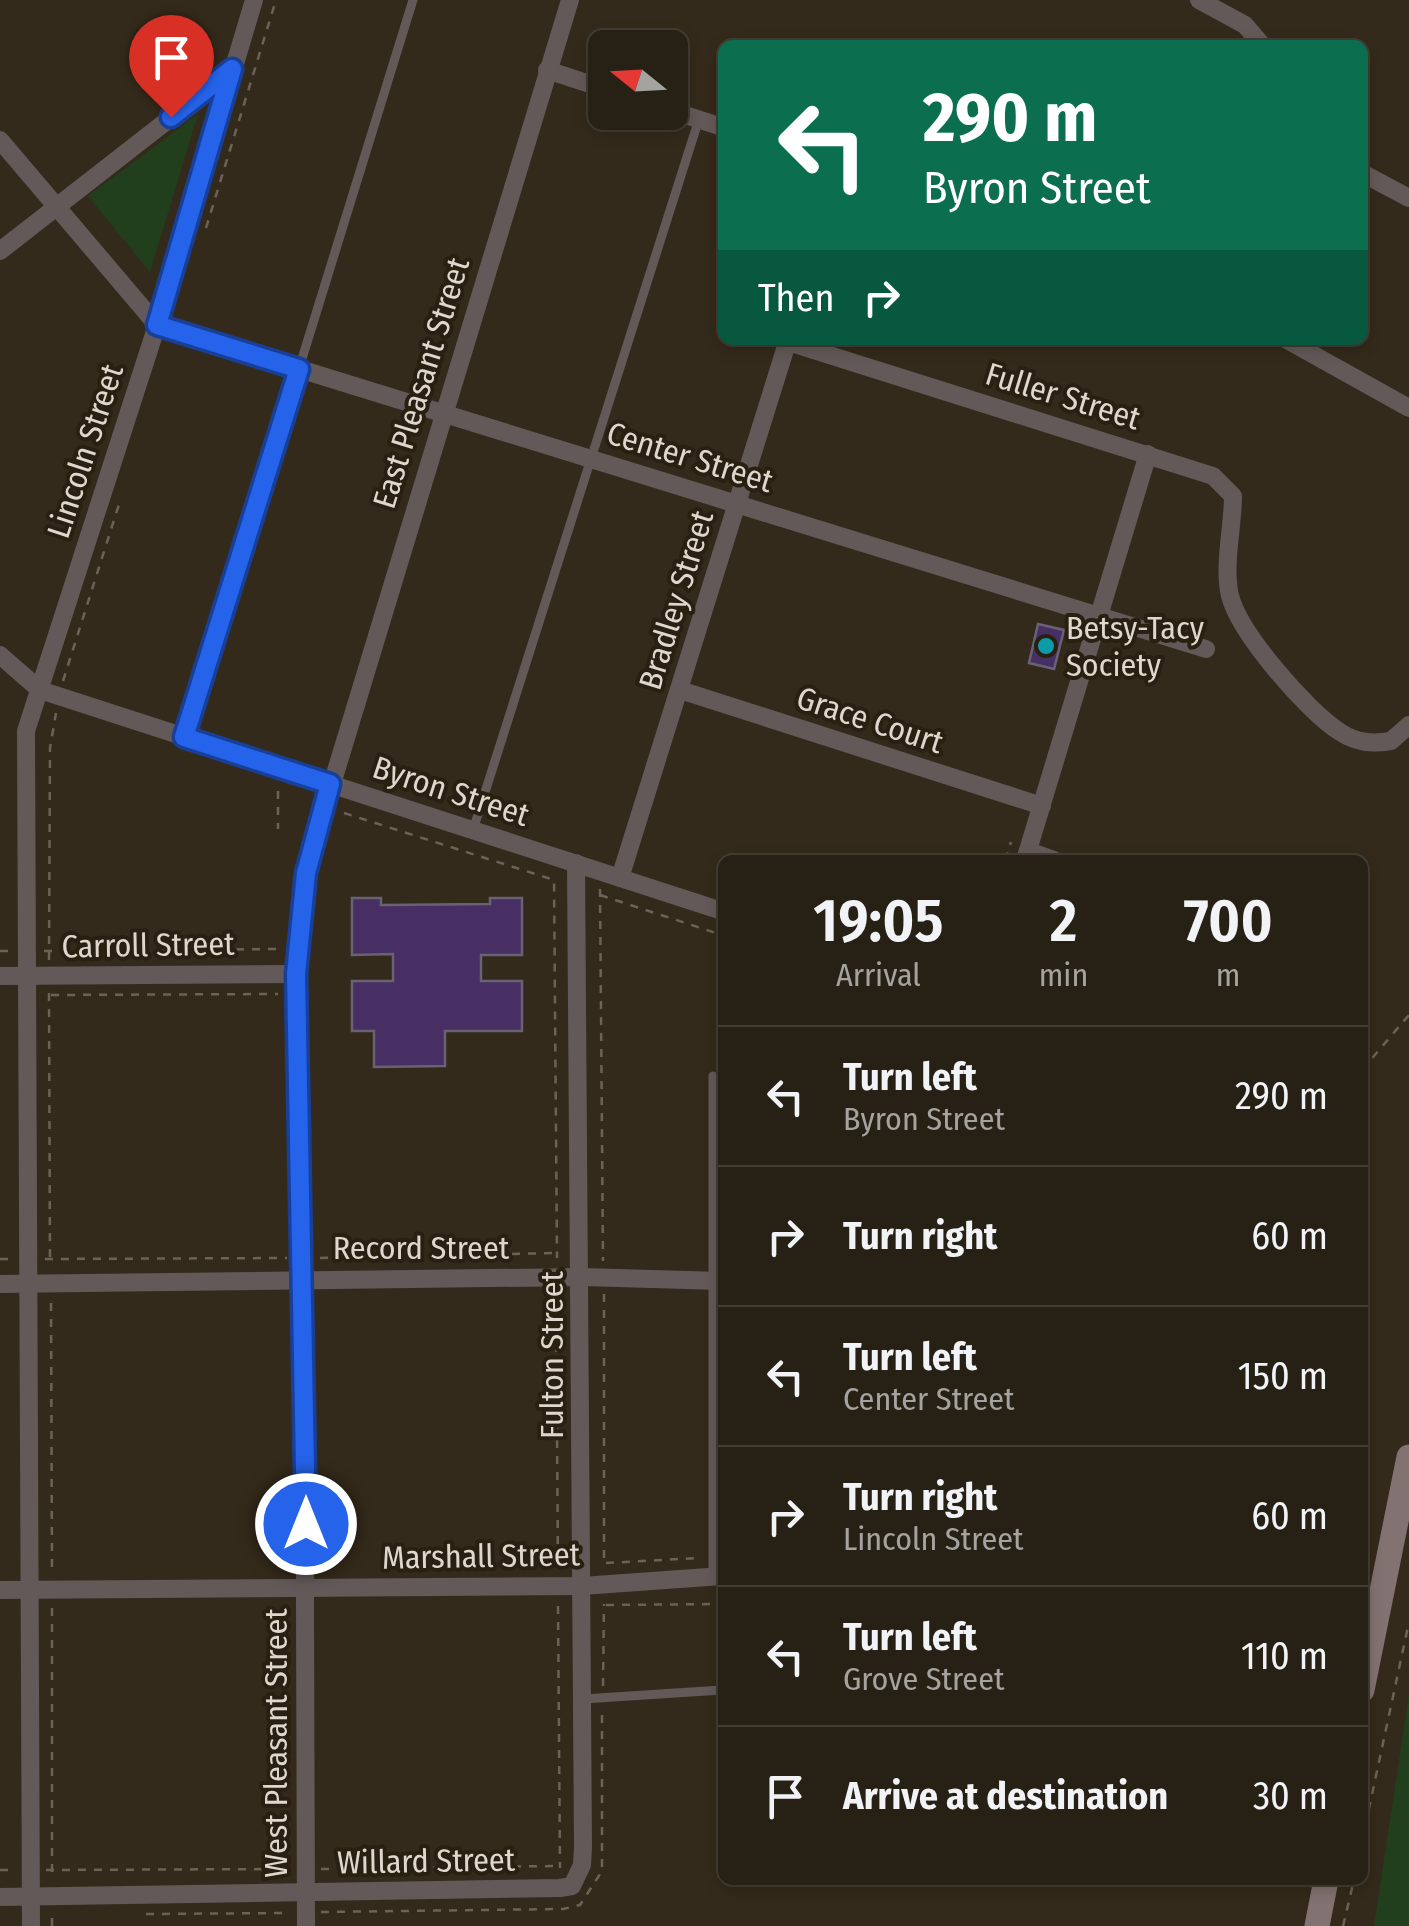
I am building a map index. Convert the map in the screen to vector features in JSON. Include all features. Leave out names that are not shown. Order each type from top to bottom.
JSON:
[{"type":"street","name":"Lincoln Street","points":[[31,1926],[26,731],[49,693],[254,0]]},
{"type":"street","name":"East Pleasant Street","points":[[330,784],[570,0]]},
{"type":"street","points":[[1199,0],[1245,25],[1258,40]]},
{"type":"street","points":[[0,251],[232,69]]},
{"type":"street","points":[[547,70],[588,83]]},
{"type":"street","points":[[688,116],[718,125]]},
{"type":"street","points":[[0,140],[157,325]]},
{"type":"street","points":[[1368,176],[1409,198]]},
{"type":"street","name":"Center Street","points":[[157,325],[1206,649]]},
{"type":"street","name":"Bradley Street","points":[[620,878],[787,345]]},
{"type":"street","name":"Fuller Street","points":[[801,345],[1213,476],[1233,496],[1230,595],[1252,637],[1296,690],[1338,731],[1359,742],[1391,741],[1409,725]]},
{"type":"street","points":[[1296,345],[1409,408]]},
{"type":"street","points":[[1027,855],[1148,454]]},
{"type":"street","name":"Byron Street","points":[[0,655],[49,693],[718,910]]},
{"type":"street","name":"Grace Court","points":[[680,690],[1042,806]]},
{"type":"street","name":"West Pleasant Street","points":[[306,1926],[304,1279],[296,974],[306,873],[330,784]]},
{"type":"street","name":"Fulton Street","points":[[576,863],[582,1277],[583,1848]]},
{"type":"street","name":"Carroll Street","points":[[0,976],[28,986],[49,986],[296,974]]},
{"type":"street","name":"Record Street","points":[[0,1284],[582,1277],[718,1281]]},
{"type":"street","points":[[1368,1660],[1409,1458]]},
{"type":"street","name":"Marshall Street","points":[[0,1590],[582,1586],[718,1576]]},
{"type":"street","name":"Willard Street","points":[[0,1897],[572,1886],[582,1865],[583,1848]]},
{"type":"street","points":[[1317,1926],[1325,1885]]},
{"type":"lane","points":[[184,737],[413,0]]},
{"type":"lane","points":[[474,830],[699,119]]},
{"type":"lane","points":[[713,1076],[718,1281],[713,1557],[718,1576]]},
{"type":"lane","points":[[580,1700],[718,1690]]},
{"type":"path","points":[[203,237],[276,0]]},
{"type":"path","points":[[52,1926],[49,693],[125,485]]},
{"type":"path","points":[[278,791],[278,829]]},
{"type":"path","points":[[554,880],[718,934]]},
{"type":"path","points":[[0,951],[298,949]]},
{"type":"path","points":[[28,986],[296,993]]},
{"type":"path","points":[[1368,1063],[1409,1015]]},
{"type":"path","points":[[604,1563],[713,1557]]},
{"type":"path","points":[[1368,1813],[1409,1622]]},
{"type":"path","points":[[0,1870],[560,1866]]},
{"type":"path","points":[[1343,1926],[1353,1885]]},
{"type":"green space","points":[[198,114],[150,272],[88,196]]},
{"type":"green space","points":[[1409,1694],[1409,1926],[1374,1926]]},
{"type":"building","name":"Betsy-Tacy Society","points":[[1038,624],[1064,630],[1054,669],[1029,663]]},
{"type":"building","points":[[352,898],[381,898],[381,905],[490,904],[490,898],[522,898],[522,955],[481,955],[481,981],[522,981],[522,1031],[445,1031],[445,1066],[374,1067],[374,1031],[352,1031],[352,981],[393,981],[393,954],[352,955]]},
{"type":"place","name":"Betsy-Tacy Society","points":[[1046,646]]},
{"type":"route","points":[[171,117],[232,69],[157,325],[299,369],[184,737],[330,784],[306,873],[296,974],[306,1524]]}]
